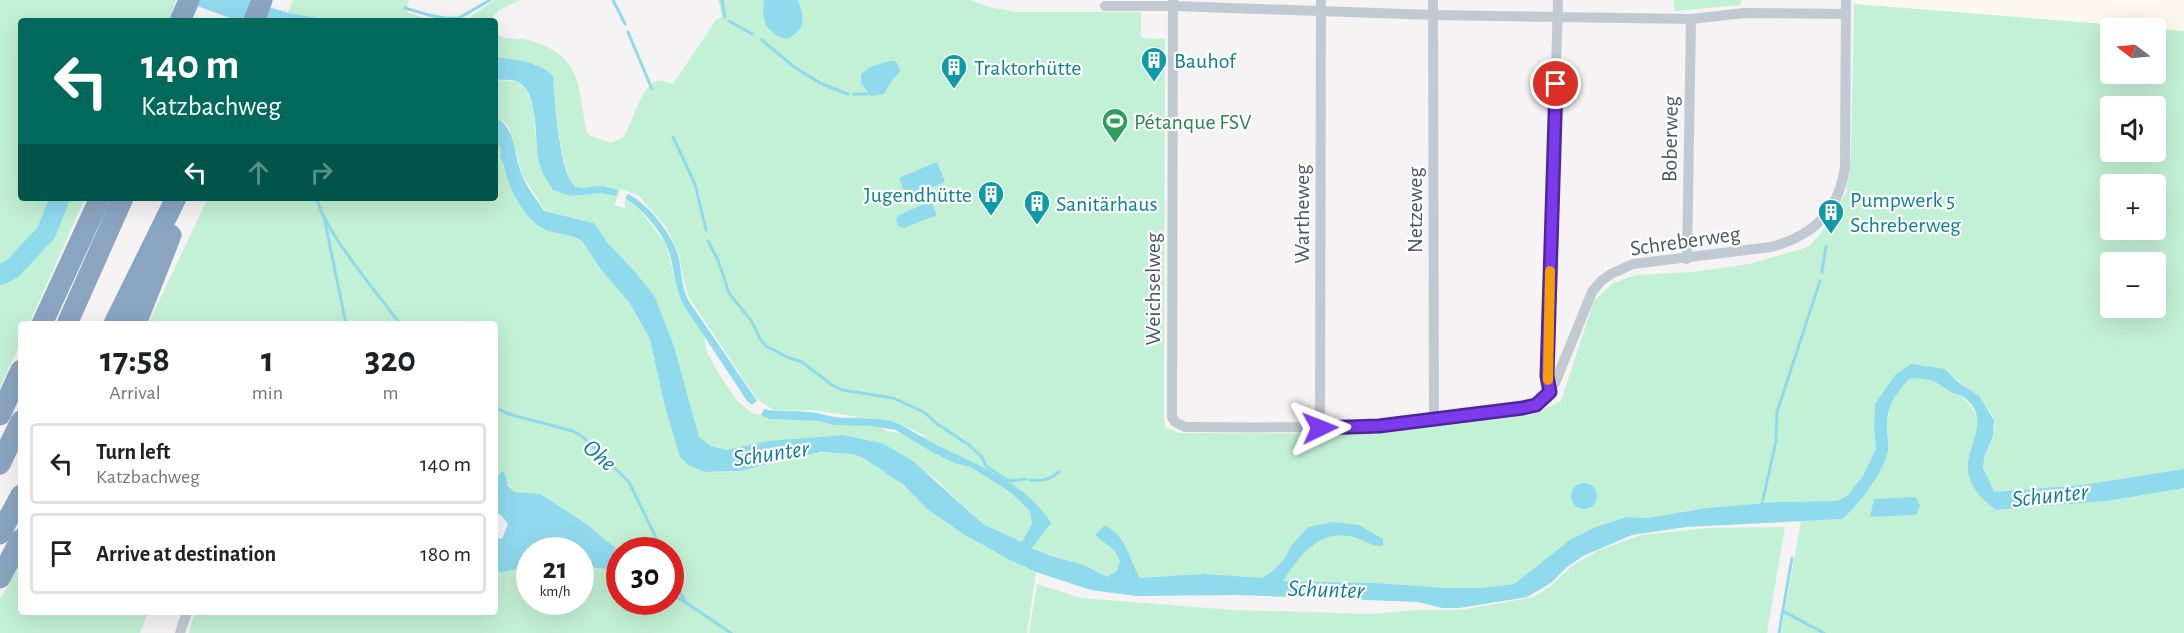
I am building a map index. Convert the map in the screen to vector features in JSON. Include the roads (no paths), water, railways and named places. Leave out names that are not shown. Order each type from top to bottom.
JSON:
[{"type":"highway","points":[[181,18],[189,0]]},
{"type":"highway","points":[[196,18],[204,0]]},
{"type":"highway","points":[[255,18],[262,0]]},
{"type":"highway","points":[[43,321],[99,201]]},
{"type":"highway","points":[[68,321],[122,201]]},
{"type":"highway","points":[[115,321],[175,201]]},
{"type":"highway","points":[[137,321],[184,201]]},
{"type":"highway","points":[[0,407],[18,376]]},
{"type":"highway","points":[[0,415],[18,377]]},
{"type":"highway","points":[[0,464],[18,427]]},
{"type":"highway","points":[[0,534],[18,501]]},
{"type":"highway","points":[[0,578],[18,545]]},
{"type":"street","name":"Netzeweg","points":[[1433,0],[1434,420]]},
{"type":"street","points":[[1320,428],[1379,426],[1536,405],[1550,392],[1547,376],[1558,0]]},
{"type":"street","name":"Schreberweg","points":[[1550,392],[1592,292],[1601,281],[1626,266],[1772,247],[1792,240],[1815,226],[1836,201],[1845,166],[1846,0]]},
{"type":"street","points":[[1105,6],[1173,3],[1321,5],[1433,15],[1691,19],[1745,13],[1846,14]]},
{"type":"street","name":"Weichselweg","points":[[1173,3],[1171,411],[1175,422],[1185,427],[1320,428]]},
{"type":"street","name":"Wartheweg","points":[[1320,428],[1321,5]]},
{"type":"street","name":"Boberweg","points":[[1687,259],[1691,19]]},
{"type":"street","points":[[180,633],[186,615]]},
{"type":"water","points":[[181,0],[248,0],[288,13],[319,18],[230,18]]},
{"type":"water","points":[[764,0],[798,0],[803,18],[800,28],[793,36],[786,39],[776,35],[766,26],[763,12]]},
{"type":"water","points":[[498,57],[534,64],[553,76],[562,154],[571,181],[579,188],[604,186],[618,190],[616,196],[601,193],[571,196],[553,190],[540,166],[530,97],[518,82],[498,80]]},
{"type":"water","points":[[889,61],[898,64],[900,72],[884,94],[871,96],[861,83],[861,74],[870,67]]},
{"type":"water","name":"Schunter","points":[[498,119],[511,135],[524,180],[544,211],[594,223],[607,242],[655,297],[674,346],[699,437],[711,446],[726,450],[768,441],[843,435],[882,443],[913,461],[983,524],[1022,542],[1032,524],[1030,511],[1010,492],[971,467],[957,464],[932,452],[896,430],[871,426],[833,425],[820,421],[770,419],[761,415],[764,409],[809,412],[840,418],[889,420],[981,466],[1027,496],[1051,523],[1032,548],[1084,565],[1107,577],[1117,571],[1120,561],[1115,551],[1095,535],[1105,525],[1113,530],[1123,542],[1140,578],[1204,574],[1262,578],[1273,571],[1285,558],[1291,546],[1308,527],[1333,522],[1359,525],[1383,539],[1383,546],[1376,546],[1344,535],[1322,539],[1304,553],[1283,581],[1480,588],[1514,584],[1570,540],[1596,527],[1627,517],[1648,518],[1706,508],[1777,502],[1837,501],[1847,496],[1863,476],[1876,448],[1875,404],[1895,375],[1911,364],[1945,369],[1958,382],[1979,396],[1994,420],[1993,436],[1984,457],[1983,468],[1994,492],[2082,485],[2184,469],[2184,488],[2108,501],[1996,510],[1978,493],[1969,476],[1968,460],[1977,423],[1977,414],[1972,406],[1964,397],[1932,381],[1909,379],[1890,407],[1887,420],[1888,451],[1881,469],[1863,497],[1842,519],[1686,527],[1632,535],[1583,556],[1567,567],[1551,583],[1527,597],[1459,608],[1442,608],[1418,602],[1237,595],[1136,596],[1091,590],[1036,572],[963,534],[927,509],[902,484],[862,457],[822,452],[784,459],[743,471],[706,472],[690,466],[680,457],[664,403],[650,339],[629,302],[602,271],[582,241],[542,228],[531,220],[507,179],[500,157],[501,149],[498,144]]},
{"type":"water","points":[[937,162],[945,182],[907,198],[899,178]]},
{"type":"water","points":[[628,194],[643,204],[665,229],[678,255],[688,300],[757,401],[752,405],[747,401],[683,304],[666,244],[648,218],[625,198]]},
{"type":"water","points":[[931,201],[937,215],[904,228],[898,226],[896,218],[899,215]]},
{"type":"water","points":[[504,471],[508,486],[515,492],[540,494],[584,522],[606,540],[606,568],[594,567],[594,537],[516,537],[516,569],[498,572],[498,538],[502,539],[508,524],[498,514],[498,477]]},
{"type":"water","points":[[1584,483],[1593,487],[1597,496],[1593,505],[1584,509],[1575,505],[1571,496],[1575,487]]},
{"type":"water","points":[[1916,497],[1920,506],[1916,515],[1870,517],[1874,499]]},
{"type":"waterway","points":[[405,8],[438,17],[459,18],[490,0]]},
{"type":"waterway","points":[[613,0],[625,24]]},
{"type":"waterway","points":[[722,0],[725,17]]},
{"type":"waterway","points":[[729,21],[752,34]]},
{"type":"waterway","points":[[628,32],[652,89]]},
{"type":"waterway","points":[[762,40],[794,67],[822,84],[848,94]]},
{"type":"waterway","points":[[853,94],[868,94]]},
{"type":"waterway","points":[[673,137],[695,184],[706,230]]},
{"type":"waterway","points":[[0,275],[12,269],[46,233],[59,201]]},
{"type":"waterway","name":"Ohe","points":[[318,201],[321,211],[340,244],[398,321]]},
{"type":"waterway","points":[[324,217],[345,321]]},
{"type":"waterway","points":[[708,241],[718,260],[729,293],[752,322],[766,346],[802,362],[842,390],[893,398],[924,412],[969,445],[982,457],[986,466],[1005,479],[1012,481],[1026,479]]},
{"type":"waterway","points":[[1822,272],[1826,246]]},
{"type":"waterway","points":[[1762,504],[1776,441],[1777,412],[1820,281]]},
{"type":"waterway","name":"Ohe","points":[[498,409],[508,414],[573,431],[583,437],[629,482],[656,537]]},
{"type":"waterway","points":[[1030,480],[1046,479],[1059,472]]},
{"type":"waterway","points":[[1779,633],[1792,558]]},
{"type":"waterway","name":"Ohe","points":[[684,600],[731,633]]},
{"type":"waterway","points":[[1783,611],[1824,633]]},
{"type":"place","name":"Bauhof","points":[[1154,83]]},
{"type":"place","name":"Traktorhütte","points":[[954,90]]},
{"type":"place","name":"Pétanque FSV","points":[[1115,144]]},
{"type":"place","name":"Jugendhütte","points":[[991,217]]},
{"type":"place","name":"Sanitärhaus","points":[[1037,226]]},
{"type":"place","name":"Pumpwerk 5 Schreberweg","points":[[1831,235]]}]
